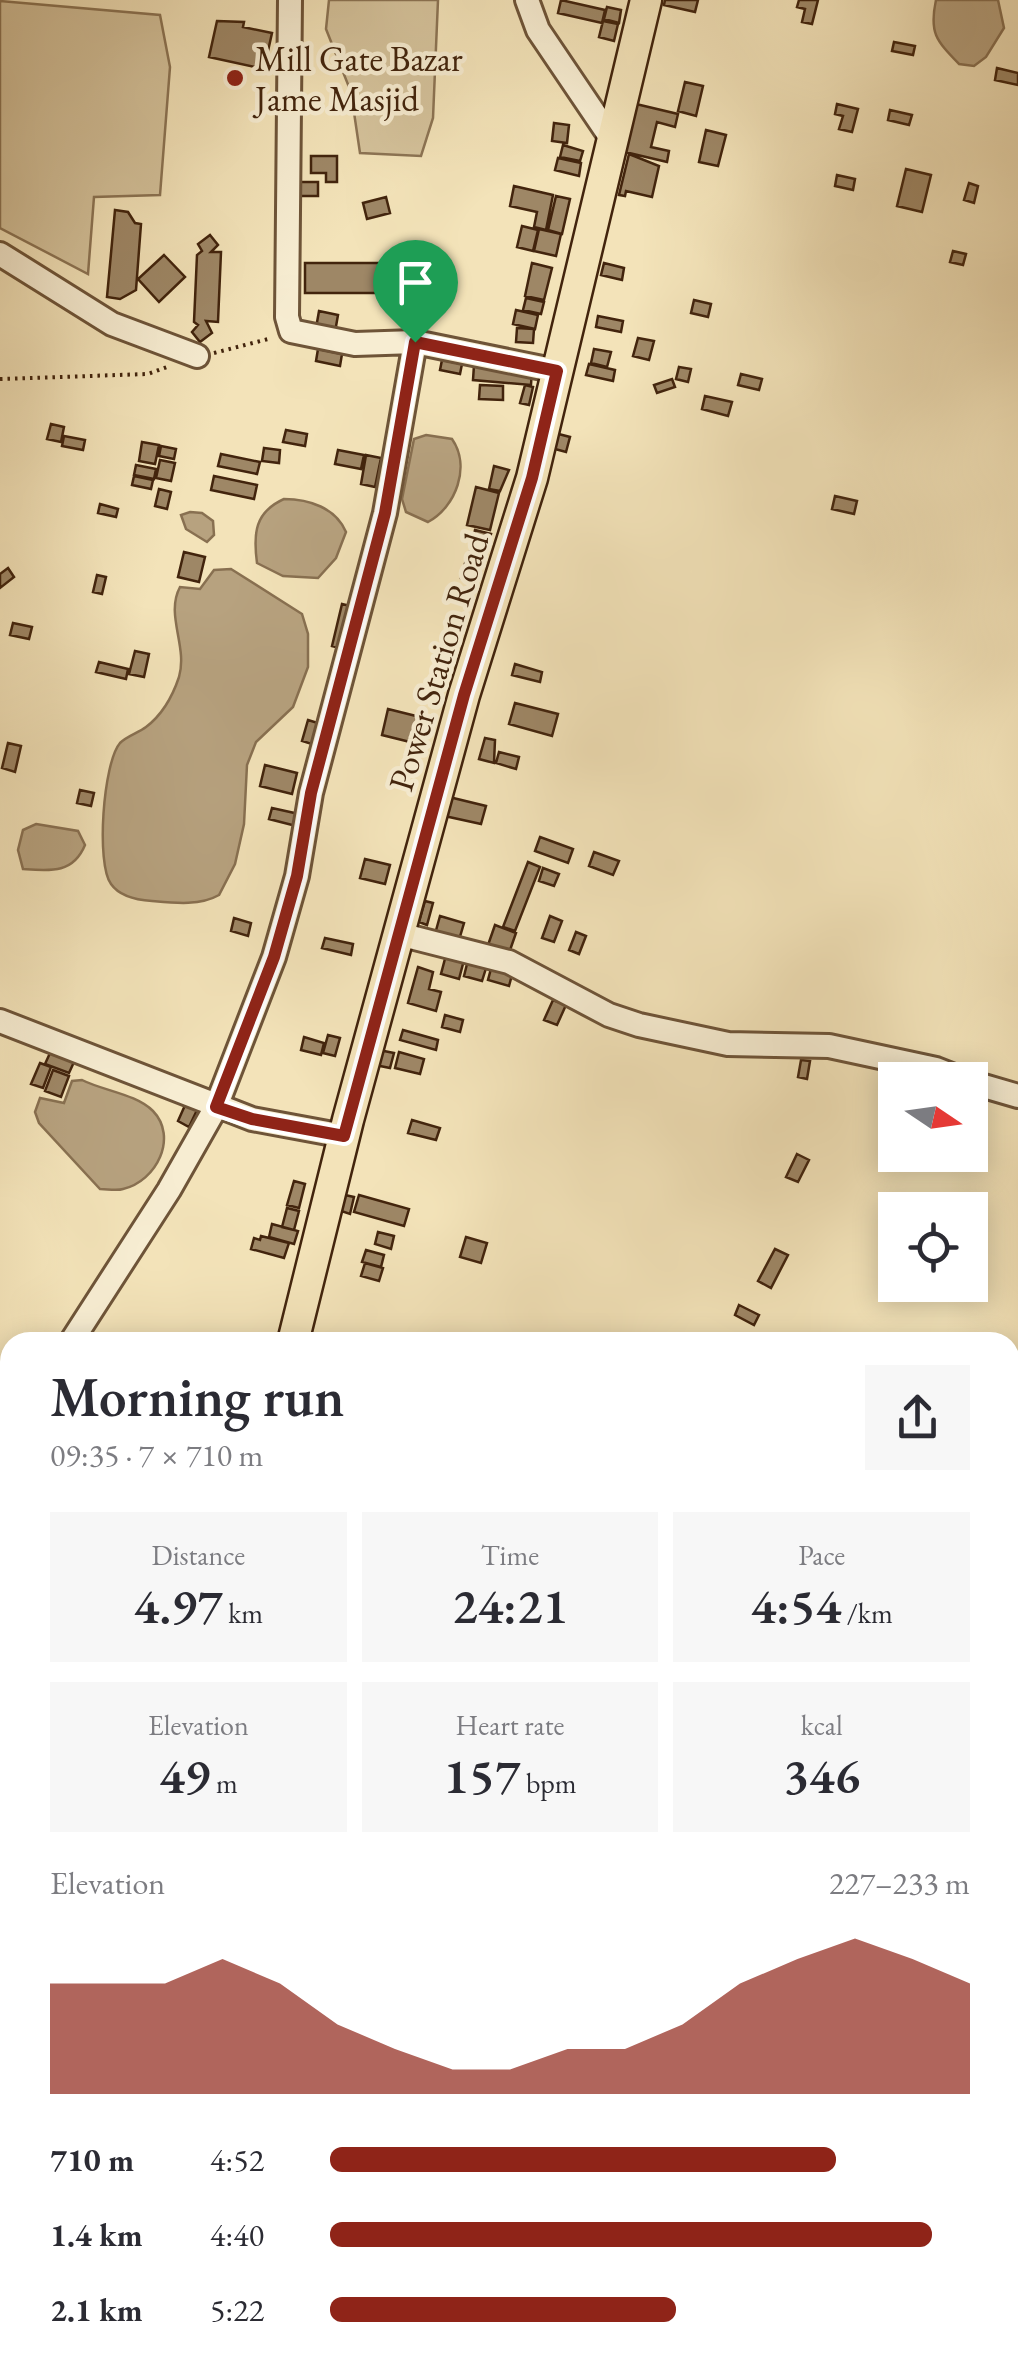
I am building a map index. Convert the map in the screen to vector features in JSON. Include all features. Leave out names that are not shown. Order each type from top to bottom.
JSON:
[{"type":"main road","name":"Power Station Road","points":[[295,1332],[344,1136],[464,695],[532,478],[646,0]]},
{"type":"street","points":[[290,0],[287,317],[291,331],[355,344],[415,342],[557,371]]},
{"type":"street","points":[[526,0],[538,30],[611,138]]},
{"type":"street","points":[[0,254],[112,324],[197,356]]},
{"type":"street","points":[[77,1332],[169,1190],[216,1107],[274,957],[297,876],[311,793],[385,513],[415,342]]},
{"type":"street","points":[[399,934],[509,962],[609,1015],[639,1026],[728,1044],[829,1046],[903,1062]]},
{"type":"street","points":[[0,1021],[216,1107],[252,1119],[344,1136]]},
{"type":"street","points":[[988,1087],[1018,1096]]},
{"type":"path","points":[[0,379],[148,374],[197,356],[247,348],[291,331]]},
{"type":"shaded area","points":[[329,0],[438,0],[433,118],[421,156],[360,153],[351,92],[326,29]]},
{"type":"shaded area","points":[[936,0],[998,0],[1004,28],[986,57],[974,66],[959,64],[940,42],[933,21]]},
{"type":"shaded area","points":[[0,1],[160,15],[170,67],[160,195],[94,197],[88,274],[0,228]]},
{"type":"shaded area","points":[[426,435],[452,439],[460,461],[453,496],[428,522],[406,512],[402,499],[414,439]]},
{"type":"shaded area","points":[[284,499],[321,506],[336,517],[346,532],[336,558],[318,578],[283,576],[257,563],[258,525],[267,510]]},
{"type":"shaded area","points":[[202,513],[213,521],[214,535],[207,542],[186,529],[181,515]]},
{"type":"shaded area","points":[[231,569],[302,614],[308,634],[308,667],[293,707],[256,742],[247,765],[244,824],[235,864],[219,895],[187,903],[129,897],[111,884],[104,856],[106,791],[114,754],[120,743],[157,717],[177,684],[181,654],[175,609],[180,587],[200,589],[214,570]]},
{"type":"shaded area","points":[[36,824],[78,831],[85,845],[74,861],[60,869],[23,869],[18,850],[23,830]]},
{"type":"shaded area","points":[[82,1080],[146,1105],[160,1121],[164,1133],[160,1157],[146,1177],[135,1184],[121,1190],[100,1189],[39,1123],[35,1112],[40,1098],[64,1103],[72,1081]]},
{"type":"building","points":[[561,0],[605,10],[602,23],[558,13]]},
{"type":"building","points":[[665,0],[698,0],[695,12],[664,5]]},
{"type":"building","points":[[799,0],[818,0],[812,24],[802,22],[805,9],[797,7]]},
{"type":"building","points":[[607,7],[621,10],[619,23],[604,19]]},
{"type":"building","points":[[217,21],[244,22],[243,27],[272,33],[264,69],[209,57]]},
{"type":"building","points":[[603,21],[618,24],[614,41],[599,37]]},
{"type":"building","points":[[894,42],[915,46],[913,55],[892,51]]},
{"type":"building","points":[[997,68],[1018,73],[1018,85],[995,80]]},
{"type":"building","points":[[685,82],[703,86],[696,116],[678,111]]},
{"type":"building","points":[[636,104],[678,114],[675,127],[657,122],[651,147],[669,151],[667,162],[625,152]]},
{"type":"building","points":[[837,104],[858,109],[852,132],[839,129],[843,116],[835,114]]},
{"type":"building","points":[[890,110],[912,115],[909,125],[888,120]]},
{"type":"building","points":[[554,123],[569,125],[567,143],[552,141]]},
{"type":"building","points":[[706,130],[726,135],[718,166],[699,162]]},
{"type":"building","points":[[563,145],[583,151],[580,161],[560,157]]},
{"type":"building","points":[[629,154],[659,166],[652,197],[626,191],[625,196],[619,195]]},
{"type":"building","points":[[311,156],[337,156],[337,182],[326,182],[326,173],[311,173]]},
{"type":"building","points":[[558,158],[581,163],[579,176],[555,170]]},
{"type":"building","points":[[906,169],[931,175],[922,212],[897,206]]},
{"type":"building","points":[[837,175],[855,179],[853,190],[835,186]]},
{"type":"building","points":[[296,182],[318,182],[318,196],[296,196]]},
{"type":"building","points":[[969,183],[978,186],[974,203],[964,200]]},
{"type":"building","points":[[514,186],[553,195],[546,230],[534,227],[537,212],[510,206]]},
{"type":"building","points":[[556,196],[570,199],[562,234],[548,230]]},
{"type":"building","points":[[386,197],[390,213],[367,219],[363,203]]},
{"type":"building","points":[[115,210],[128,212],[135,223],[141,224],[136,290],[120,299],[107,297]]},
{"type":"building","points":[[522,226],[538,230],[533,251],[517,247]]},
{"type":"building","points":[[539,229],[561,234],[556,256],[534,251]]},
{"type":"building","points":[[210,235],[218,245],[211,252],[221,252],[218,322],[206,321],[212,333],[200,342],[192,332],[198,325],[194,322],[197,255],[202,251],[198,244]]},
{"type":"building","points":[[953,251],[966,254],[963,265],[950,262]]},
{"type":"building","points":[[164,255],[185,277],[159,302],[138,279]]},
{"type":"building","points":[[305,263],[389,263],[389,279],[377,283],[377,293],[305,293]]},
{"type":"building","points":[[532,263],[552,268],[544,300],[525,296]]},
{"type":"building","points":[[604,263],[624,268],[622,280],[601,275]]},
{"type":"building","points":[[526,298],[544,302],[541,314],[523,310]]},
{"type":"building","points":[[694,300],[711,304],[708,317],[691,313]]},
{"type":"building","points":[[516,310],[538,315],[535,329],[513,324]]},
{"type":"building","points":[[319,311],[338,315],[335,332],[316,328]]},
{"type":"building","points":[[598,316],[623,321],[621,332],[596,327]]},
{"type":"building","points":[[517,328],[534,329],[533,343],[516,342]]},
{"type":"building","points":[[638,338],[654,341],[649,360],[633,356]]},
{"type":"building","points":[[318,349],[342,354],[340,366],[316,361]]},
{"type":"building","points":[[594,349],[611,352],[607,367],[591,363]]},
{"type":"building","points":[[442,360],[462,364],[460,374],[440,370]]},
{"type":"building","points":[[589,364],[615,370],[613,381],[586,375]]},
{"type":"building","points":[[474,365],[532,369],[531,385],[473,380]]},
{"type":"building","points":[[679,367],[691,369],[688,382],[676,379]]},
{"type":"building","points":[[741,374],[762,379],[759,390],[738,385]]},
{"type":"building","points":[[672,379],[675,387],[657,393],[654,385]]},
{"type":"building","points":[[480,385],[503,386],[503,400],[479,399]]},
{"type":"building","points":[[525,385],[533,387],[529,405],[520,403]]},
{"type":"building","points":[[705,396],[732,402],[728,416],[702,409]]},
{"type":"building","points":[[51,424],[64,427],[61,442],[47,439]]},
{"type":"building","points":[[286,430],[307,434],[305,446],[283,442]]},
{"type":"building","points":[[547,431],[570,437],[566,452],[544,446]]},
{"type":"building","points":[[64,436],[85,440],[83,450],[62,446]]},
{"type":"building","points":[[142,442],[159,445],[155,464],[139,461]]},
{"type":"building","points":[[161,446],[176,449],[174,459],[159,456]]},
{"type":"building","points":[[264,448],[280,450],[279,463],[262,461]]},
{"type":"building","points":[[338,450],[364,455],[361,469],[335,464]]},
{"type":"building","points":[[221,454],[260,462],[257,474],[218,466]]},
{"type":"building","points":[[366,455],[381,458],[375,487],[361,484]]},
{"type":"building","points":[[160,460],[175,463],[171,481],[156,478]]},
{"type":"building","points":[[136,465],[156,469],[154,479],[134,475]]},
{"type":"building","points":[[494,466],[509,470],[500,491],[489,489]]},
{"type":"building","points":[[134,476],[153,480],[151,489],[132,485]]},
{"type":"building","points":[[214,476],[257,485],[254,499],[211,490]]},
{"type":"building","points":[[476,487],[499,493],[490,530],[467,525]]},
{"type":"building","points":[[159,489],[171,492],[167,509],[155,506]]},
{"type":"building","points":[[835,496],[857,501],[854,514],[832,509]]},
{"type":"building","points":[[100,504],[118,509],[116,517],[98,513]]},
{"type":"building","points":[[475,530],[491,534],[485,555],[470,551]]},
{"type":"building","points":[[184,552],[205,557],[199,582],[178,577]]},
{"type":"building","points":[[467,556],[482,560],[476,582],[461,578]]},
{"type":"building","points":[[8,568],[14,577],[0,588],[0,574]]},
{"type":"building","points":[[97,575],[106,577],[102,594],[93,592]]},
{"type":"building","points":[[342,604],[354,607],[344,649],[332,646]]},
{"type":"building","points":[[13,623],[32,627],[29,639],[10,635]]},
{"type":"building","points":[[135,651],[149,654],[144,677],[129,674]]},
{"type":"building","points":[[99,662],[128,669],[126,679],[96,672]]},
{"type":"building","points":[[515,664],[542,672],[540,682],[512,675]]},
{"type":"building","points":[[515,703],[558,714],[552,736],[509,724]]},
{"type":"building","points":[[388,709],[424,718],[418,744],[382,735]]},
{"type":"building","points":[[308,720],[321,724],[315,745],[302,741]]},
{"type":"building","points":[[485,738],[495,740],[494,763],[479,759]]},
{"type":"building","points":[[8,743],[21,746],[15,772],[2,768]]},
{"type":"building","points":[[499,752],[519,757],[516,769],[496,763]]},
{"type":"building","points":[[265,765],[297,773],[292,794],[260,786]]},
{"type":"building","points":[[80,790],[94,793],[91,806],[77,803]]},
{"type":"building","points":[[445,796],[486,806],[481,824],[440,815]]},
{"type":"building","points":[[272,808],[299,814],[296,826],[269,819]]},
{"type":"building","points":[[540,837],[573,849],[568,863],[535,851]]},
{"type":"building","points":[[594,852],[619,861],[613,875],[589,866]]},
{"type":"building","points":[[365,859],[390,865],[385,884],[360,878]]},
{"type":"building","points":[[528,862],[540,867],[515,931],[503,927]]},
{"type":"building","points":[[543,868],[559,874],[554,886],[539,881]]},
{"type":"building","points":[[425,901],[433,903],[427,925],[419,922]]},
{"type":"building","points":[[440,916],[464,923],[459,940],[435,934]]},
{"type":"building","points":[[550,916],[562,921],[554,942],[542,938]]},
{"type":"building","points":[[234,918],[251,923],[248,936],[231,931]]},
{"type":"building","points":[[495,925],[516,933],[509,953],[488,945]]},
{"type":"building","points":[[576,932],[586,936],[579,954],[569,950]]},
{"type":"building","points":[[325,938],[353,944],[351,955],[322,948]]},
{"type":"building","points":[[446,955],[464,960],[459,979],[441,974]]},
{"type":"building","points":[[468,960],[487,965],[482,981],[464,976]]},
{"type":"building","points":[[492,965],[513,971],[509,986],[488,980]]},
{"type":"building","points":[[418,967],[433,972],[429,989],[441,992],[436,1011],[408,1003]]},
{"type":"building","points":[[553,1000],[566,1005],[557,1025],[544,1020]]},
{"type":"building","points":[[445,1015],[463,1020],[460,1032],[442,1027]]},
{"type":"building","points":[[403,1030],[438,1040],[436,1050],[400,1040]]},
{"type":"building","points":[[328,1035],[340,1038],[335,1056],[323,1053]]},
{"type":"building","points":[[304,1037],[324,1043],[321,1055],[301,1050]]},
{"type":"building","points":[[379,1050],[394,1053],[390,1068],[375,1065]]},
{"type":"building","points":[[399,1052],[424,1059],[420,1074],[395,1068]]},
{"type":"building","points":[[50,1053],[74,1062],[69,1073],[45,1064]]},
{"type":"building","points":[[801,1060],[810,1061],[807,1079],[798,1077]]},
{"type":"building","points":[[40,1063],[51,1067],[43,1088],[31,1084]]},
{"type":"building","points":[[53,1070],[69,1076],[61,1097],[45,1091]]},
{"type":"building","points":[[186,1103],[198,1108],[189,1127],[178,1121]]},
{"type":"building","points":[[412,1120],[440,1128],[436,1140],[408,1133]]},
{"type":"building","points":[[797,1154],[809,1160],[798,1182],[786,1177]]},
{"type":"building","points":[[294,1181],[305,1184],[299,1208],[287,1205]]},
{"type":"building","points":[[345,1195],[354,1197],[350,1214],[341,1211]]},
{"type":"building","points":[[359,1195],[409,1209],[404,1226],[354,1212]]},
{"type":"building","points":[[287,1208],[299,1211],[294,1230],[282,1227]]},
{"type":"building","points":[[272,1224],[298,1231],[294,1244],[269,1237]]},
{"type":"building","points":[[378,1232],[394,1236],[391,1249],[375,1244]]},
{"type":"building","points":[[261,1236],[289,1243],[284,1258],[251,1249],[254,1238],[260,1240]]},
{"type":"building","points":[[466,1237],[487,1243],[481,1263],[460,1257]]},
{"type":"building","points":[[775,1249],[788,1255],[771,1288],[758,1281]]},
{"type":"building","points":[[366,1250],[384,1255],[381,1267],[362,1262]]},
{"type":"building","points":[[365,1263],[383,1268],[379,1281],[361,1276]]},
{"type":"building","points":[[739,1305],[759,1315],[754,1325],[735,1315]]},
{"type":"place","name":"Mill Gate Bazar Jame Masjid","points":[[235,78]]},
{"type":"route","points":[[415,342],[557,371],[532,478],[464,695],[344,1136],[252,1119],[216,1107],[274,957],[297,876],[311,793],[331,712],[354,644],[385,513],[415,342]]}]
